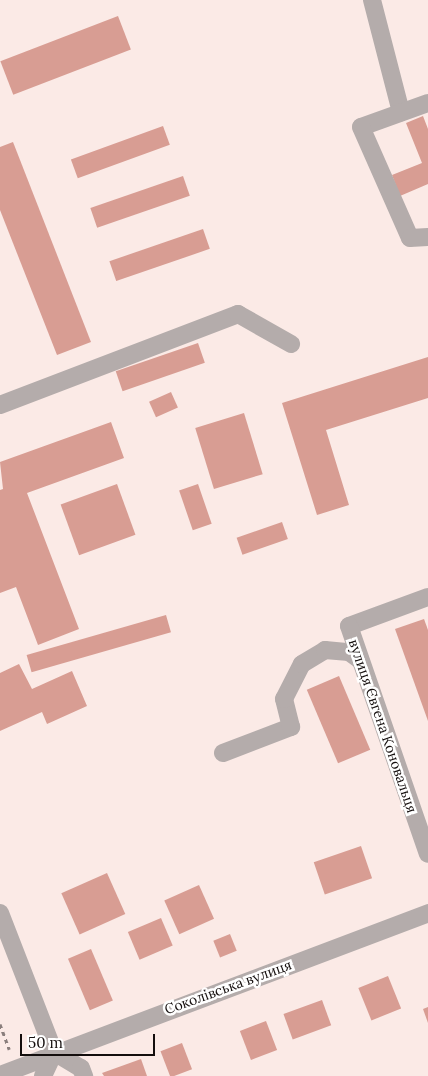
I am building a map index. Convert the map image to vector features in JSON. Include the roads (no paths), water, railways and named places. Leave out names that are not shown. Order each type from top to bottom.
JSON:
[{"type":"street","points":[[372,0],[401,112]]},
{"type":"street","points":[[428,103],[361,127],[410,238],[428,237]]},
{"type":"street","points":[[0,405],[238,314],[291,344]]},
{"type":"street","name":"вулиця Євгена Коновальця","points":[[428,598],[349,626],[428,854]]},
{"type":"street","points":[[222,754],[291,727],[284,698],[302,664],[325,650],[349,652],[360,660]]},
{"type":"street","points":[[0,913],[54,1052],[81,1068],[84,1076]]},
{"type":"street","name":"Соколівська вулиця","points":[[0,1075],[54,1052],[428,913]]},
{"type":"street","points":[[43,1076],[54,1052]]}]
